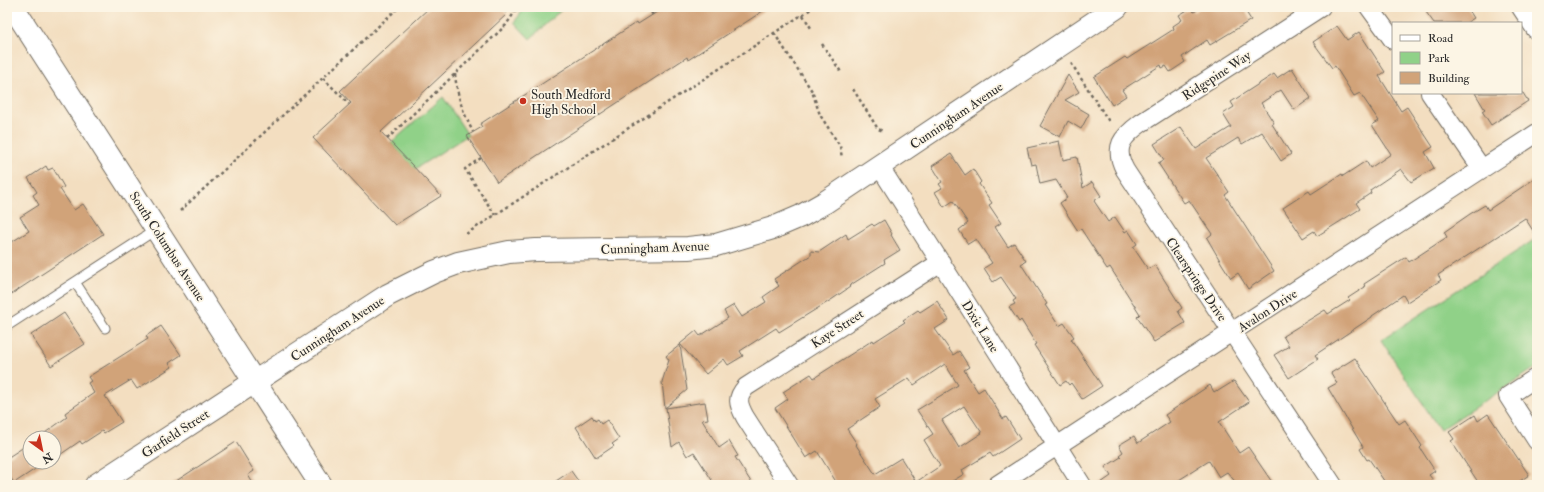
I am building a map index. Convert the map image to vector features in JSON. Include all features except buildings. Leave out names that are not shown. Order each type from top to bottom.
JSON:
[{"type":"main road","name":"South Columbus Avenue","points":[[14,7],[321,485]]},
{"type":"main road","name":"Cunningham Avenue","points":[[255,381],[388,295],[434,272],[458,263],[509,252],[536,250],[688,248],[716,245],[774,228],[801,216],[824,203],[1118,7]]},
{"type":"main road","points":[[1523,7],[1537,28]]},
{"type":"main road","name":"Garfield Street","points":[[96,485],[255,381]]},
{"type":"street","name":"Ridgepine Way","points":[[1119,151],[1124,137],[1141,123],[1322,7]]},
{"type":"street","points":[[1370,7],[1392,39]]},
{"type":"street","points":[[1431,94],[1482,169]]},
{"type":"street","name":"Avalon Drive","points":[[997,485],[1537,133]]},
{"type":"street","name":"Clearsprings Drive","points":[[1119,151],[1120,161],[1125,170],[1333,485]]},
{"type":"street","name":"Dixie Lane","points":[[880,167],[1082,485]]},
{"type":"street","name":"Kaye Street","points":[[789,485],[740,408],[740,394],[746,386],[941,262]]},
{"type":"street","points":[[1537,377],[1508,396],[1537,441]]},
{"type":"lane","points":[[7,326],[157,229]]},
{"type":"lane","points":[[74,282],[105,328]]},
{"type":"path","points":[[180,211],[400,7]]},
{"type":"path","points":[[387,139],[506,24],[517,7]]},
{"type":"path","points":[[648,7],[653,15]]},
{"type":"path","points":[[466,234],[814,7]]},
{"type":"path","points":[[803,14],[812,28]]},
{"type":"path","points":[[774,33],[812,91],[820,115],[840,146],[842,158]]},
{"type":"path","points":[[822,44],[841,72]]},
{"type":"path","points":[[1071,63],[1110,123]]},
{"type":"path","points":[[455,73],[457,92],[465,116],[473,132]]},
{"type":"path","points":[[323,78],[349,104]]},
{"type":"path","points":[[853,89],[878,129],[883,131]]},
{"type":"path","points":[[482,158],[465,170],[495,215]]},
{"type":"green space","points":[[523,7],[564,7],[530,39],[514,22],[519,16]]},
{"type":"green space","points":[[443,97],[468,135],[415,169],[391,143]]},
{"type":"green space","points":[[1537,238],[1537,367],[1440,430],[1381,340]]},
{"type":"place","name":"South Medford High School","points":[[523,101]]}]
